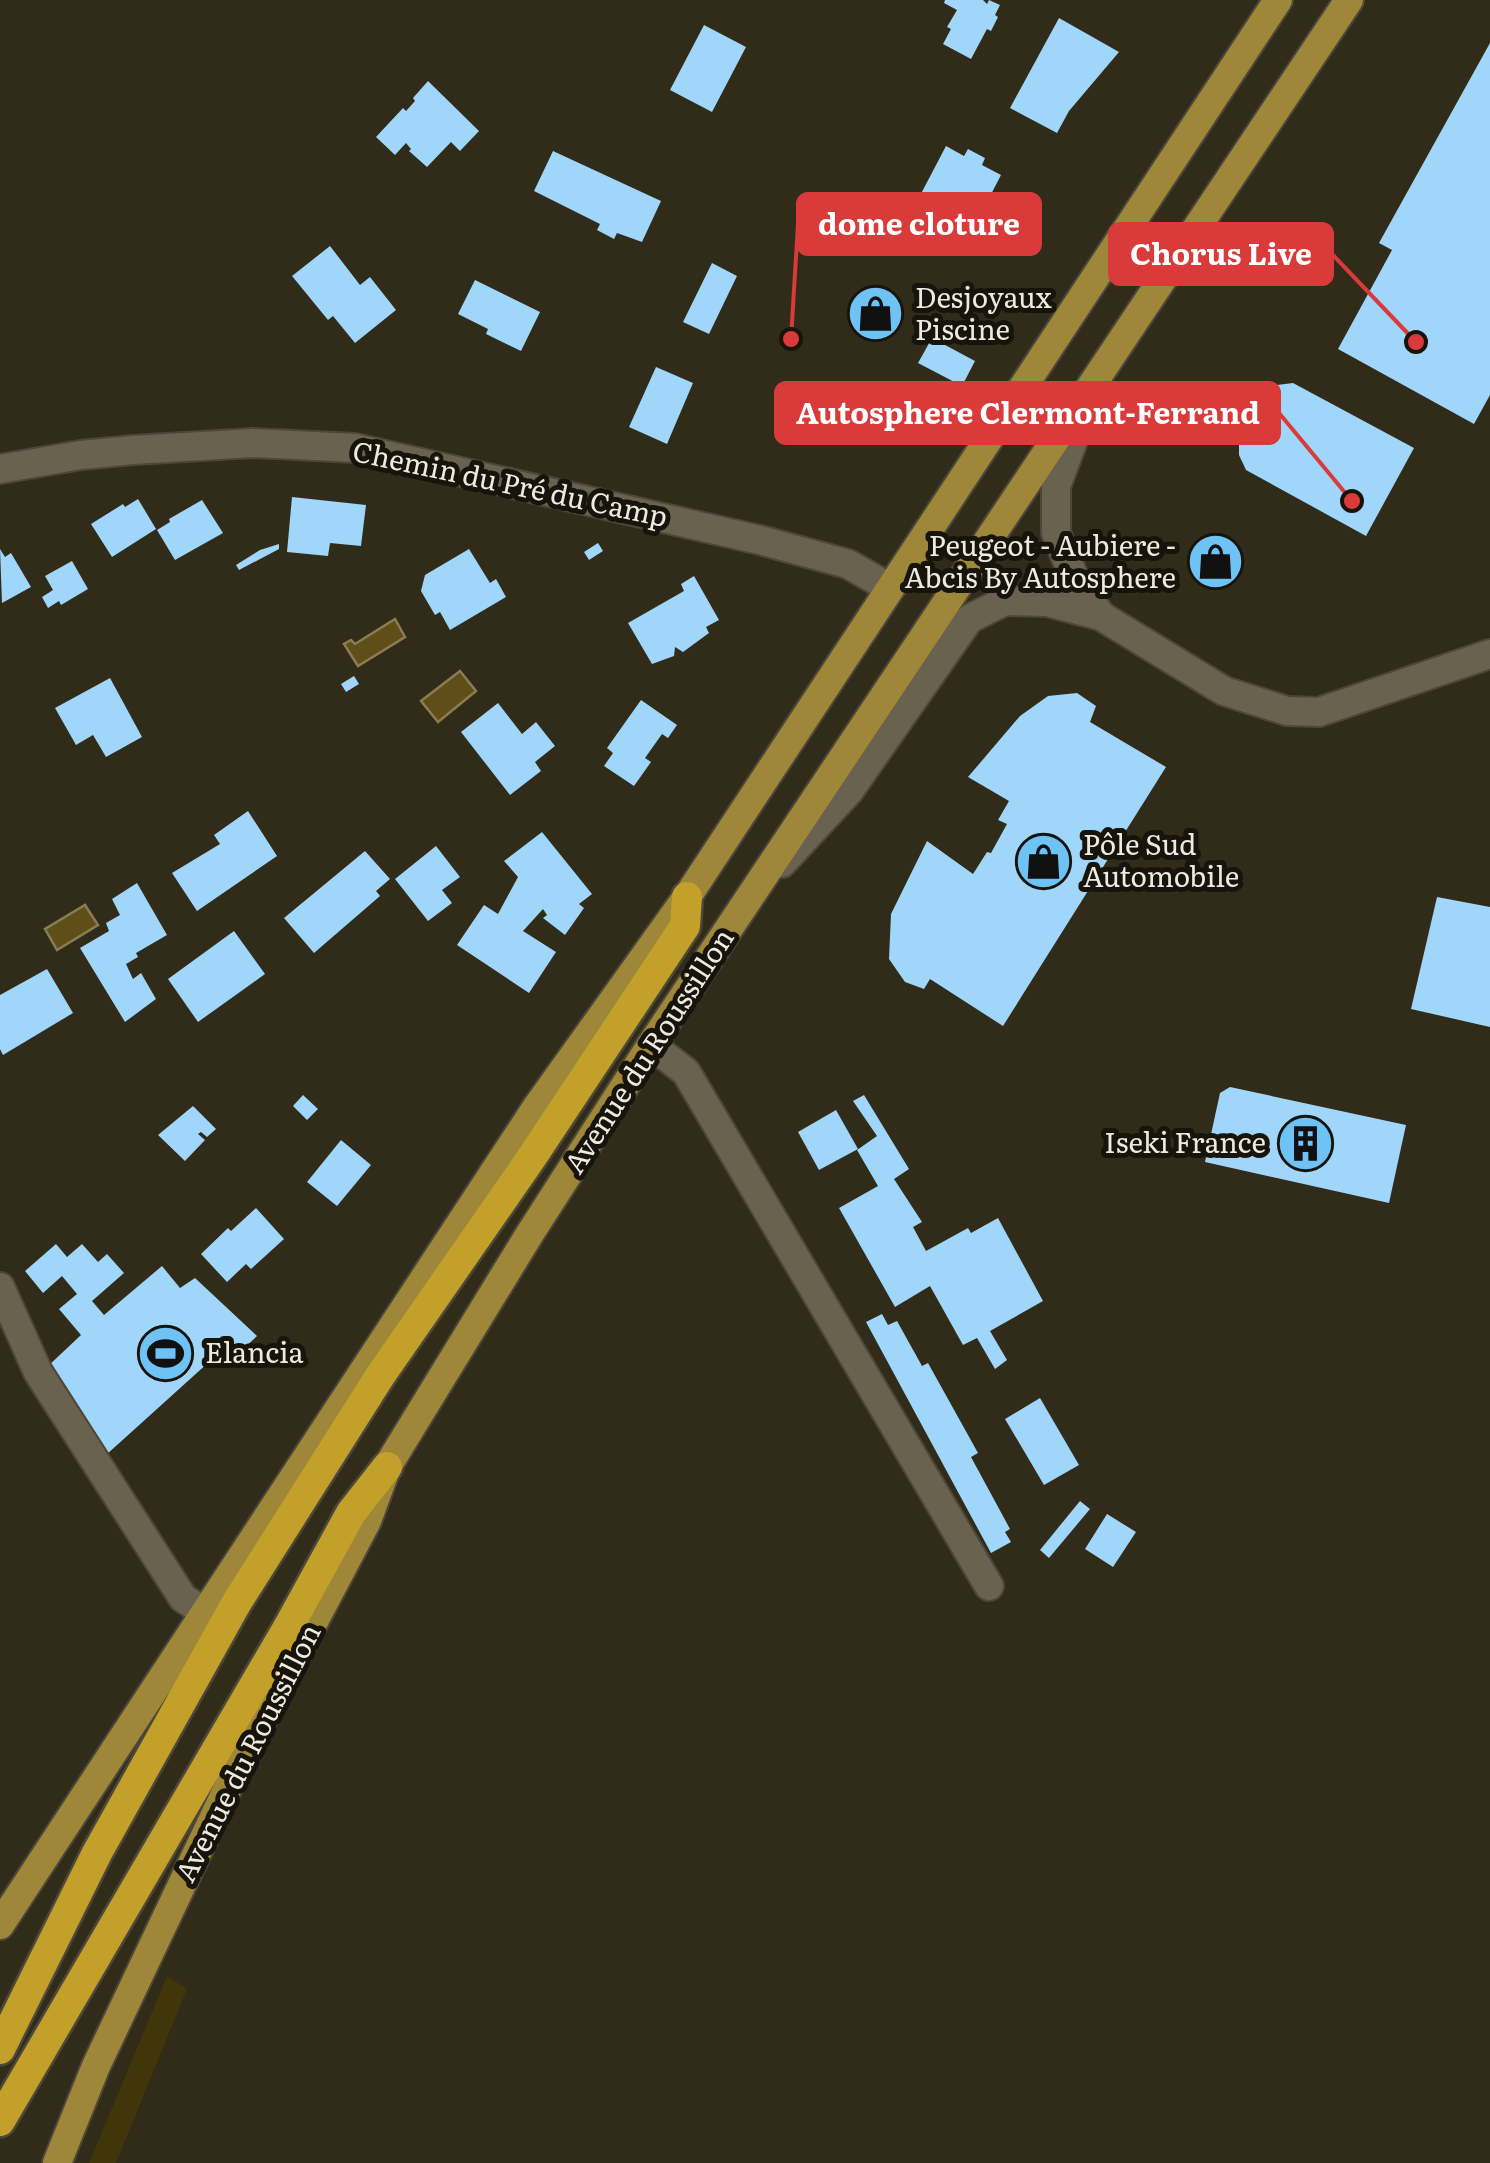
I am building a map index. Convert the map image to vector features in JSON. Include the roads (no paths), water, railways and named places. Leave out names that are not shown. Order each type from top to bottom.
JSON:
[{"type":"highway","points":[[0,2050],[97,1852],[237,1602],[380,1376],[685,926],[687,898]]},
{"type":"highway","points":[[0,2121],[351,1513],[387,1466]]},
{"type":"main road","name":"Avenue du Roussillon","points":[[0,1925],[536,1108],[687,898],[1278,0]]},
{"type":"main road","name":"Avenue du Roussillon","points":[[57,2163],[112,2030],[241,1760],[367,1521],[387,1466],[651,1045],[1350,0]]},
{"type":"street","points":[[1095,384],[1056,486],[1056,533],[1073,575],[1101,616]]},
{"type":"street","name":"Chemin du Pré du Camp","points":[[0,469],[133,450],[253,444],[355,448],[760,540],[848,564],[890,588]]},
{"type":"street","points":[[748,900],[849,791],[969,619],[1005,601],[1047,602],[1101,616],[1224,690],[1287,712],[1319,712],[1490,654]]},
{"type":"street","points":[[651,1045],[686,1072],[989,1586]]},
{"type":"street","points":[[0,1287],[38,1372],[183,1598],[204,1612]]},
{"type":"place","name":"Desjoyaux Piscine","points":[[876,314]]},
{"type":"place","name":"dome cloture","points":[[791,339]]},
{"type":"place","name":"Chorus Live","points":[[1416,342]]},
{"type":"place","name":"Autosphere Clermont-Ferrand","points":[[1352,501]]},
{"type":"place","name":"Peugeot - Aubiere - Abcis By Autosphere","points":[[1215,562]]},
{"type":"place","name":"Pôle Sud Automobile","points":[[1044,861]]},
{"type":"place","name":"Iseki France","points":[[1305,1143]]},
{"type":"place","name":"Elancia","points":[[166,1353]]}]
